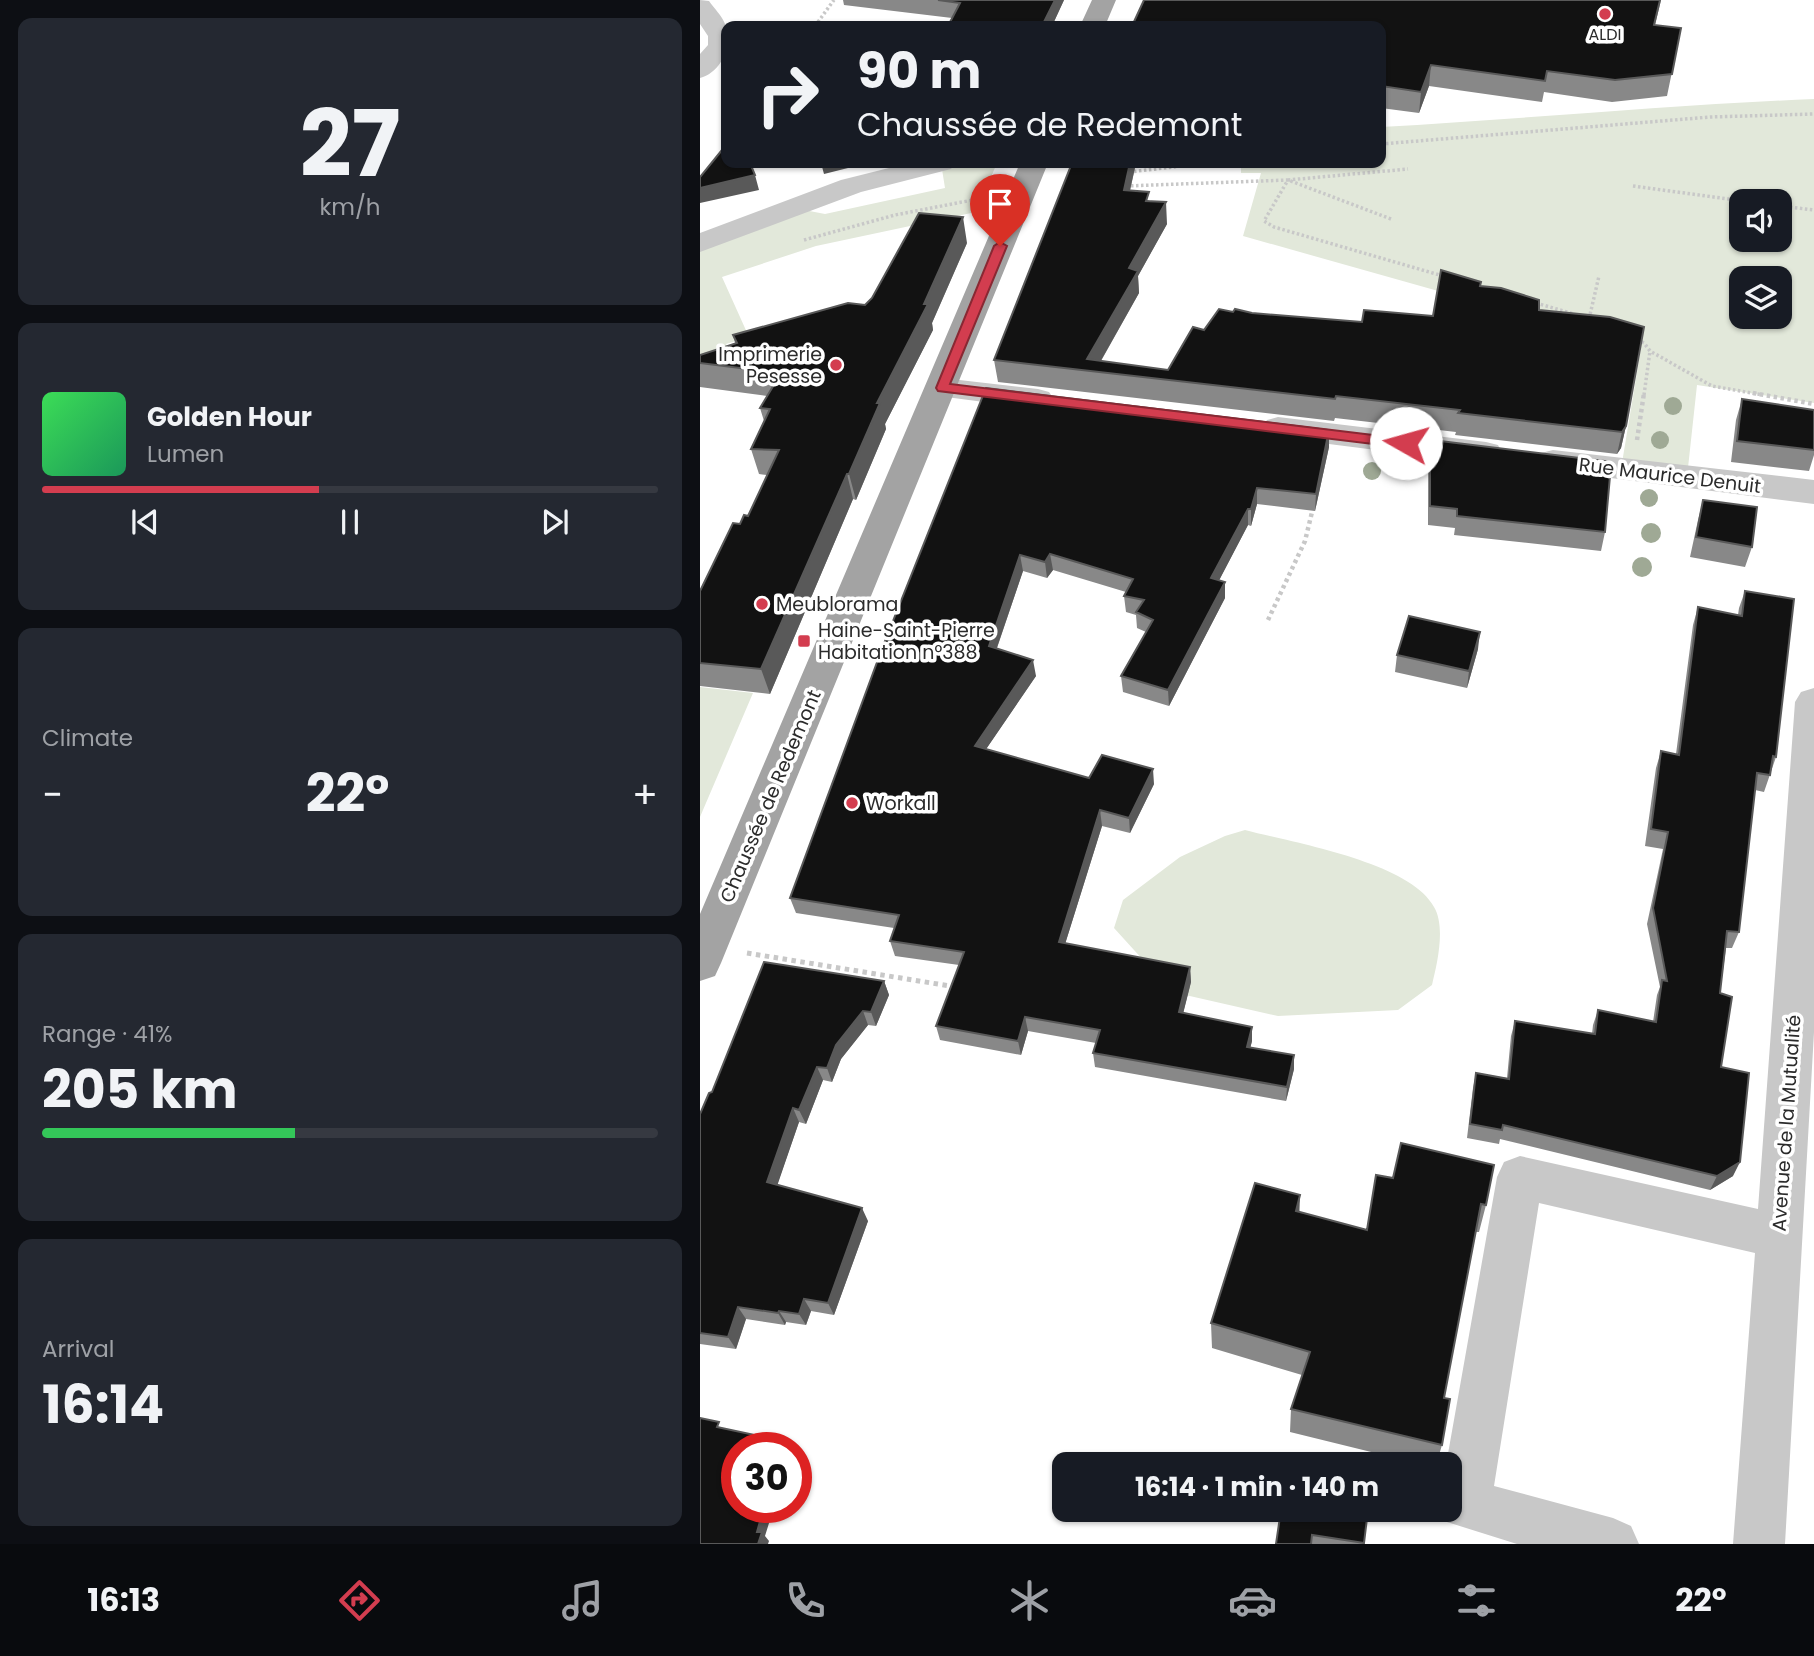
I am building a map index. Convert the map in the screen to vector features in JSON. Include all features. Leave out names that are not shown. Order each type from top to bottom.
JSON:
[{"type":"main road","points":[[1095,21],[1104,0]]},
{"type":"main road","name":"Chaussée de Redemont","points":[[704,955],[1029,176]]},
{"type":"street","points":[[711,0],[717,4],[727,21]]},
{"type":"street","points":[[700,6],[721,36],[721,46],[700,71]]},
{"type":"street","points":[[700,84],[721,57]]},
{"type":"street","points":[[707,236],[851,186],[921,168]]},
{"type":"street","points":[[942,388],[1063,402]]},
{"type":"street","name":"Rue Maurice Denuit","points":[[1251,425],[1814,492]]},
{"type":"street","name":"Avenue de la Mutualité","points":[[1759,1544],[1814,702]]},
{"type":"street","points":[[1613,1544],[1465,1504],[1520,1177],[1778,1236]]},
{"type":"path","points":[[819,21],[834,0]]},
{"type":"path","points":[[1386,144],[1710,117],[1814,114]]},
{"type":"path","points":[[1127,173],[1168,168]]},
{"type":"path","points":[[1121,186],[1288,180],[1408,169]]},
{"type":"path","points":[[797,242],[1029,176]]},
{"type":"path","points":[[1288,180],[1391,219]]},
{"type":"path","points":[[1288,180],[1264,221],[1274,227],[1444,276]]},
{"type":"path","points":[[1633,186],[1729,199]]},
{"type":"path","points":[[1792,207],[1814,210]]},
{"type":"path","points":[[1599,276],[1589,319],[1599,323]]},
{"type":"path","points":[[1523,299],[1576,315]]},
{"type":"path","points":[[1630,337],[1712,386],[1814,404]]},
{"type":"path","points":[[1633,470],[1650,351]]},
{"type":"path","points":[[1268,620],[1305,541],[1315,501]]},
{"type":"path","points":[[704,955],[965,988]]},
{"type":"shaded area","points":[[1814,99],[1814,403],[1697,385],[1687,477],[1621,469],[1641,348],[1243,236],[1261,173],[1241,173],[1241,168],[1386,168],[1386,127]]},
{"type":"shaded area","points":[[942,168],[995,168],[976,212],[816,246],[722,277],[749,337],[726,344],[735,367],[700,378],[700,243],[794,208],[825,214],[945,188]]},
{"type":"shaded area","points":[[700,687],[753,693],[700,817]]},
{"type":"shaded area","points":[[1245,830],[1349,856],[1377,866],[1421,891],[1438,915],[1440,935],[1432,985],[1398,1010],[1278,1016],[1181,994],[1144,961],[1114,928],[1123,900],[1180,857],[1225,836]]},
{"type":"building","points":[[938,0],[1055,0],[1044,21],[951,21],[960,3]]},
{"type":"building","points":[[1144,0],[1660,0],[1654,25],[1681,28],[1672,74],[1615,80],[1547,71],[1545,81],[1431,65],[1421,92],[1386,87],[1386,21],[1134,21]]},
{"type":"building","points":[[721,151],[721,168],[752,168],[755,175],[700,188],[700,177]]},
{"type":"building","points":[[1070,168],[1129,168],[1124,190],[1149,192],[1146,201],[1166,202],[1129,268],[1138,271],[1087,359],[1168,370],[1193,327],[1204,330],[1219,309],[1362,322],[1364,310],[1433,316],[1441,270],[1481,282],[1480,286],[1501,288],[1539,300],[1539,310],[1610,317],[1644,327],[1626,426],[1622,432],[1458,413],[1460,410],[1336,396],[1335,399],[994,360]]},
{"type":"building","points":[[919,213],[963,217],[924,304],[928,304],[877,403],[880,403],[761,669],[700,663],[700,591],[733,523],[740,524],[744,515],[748,516],[779,450],[751,449],[770,409],[760,408],[781,373],[700,363],[700,355],[737,343],[733,335],[848,303],[865,305],[872,298]]},
{"type":"building","points":[[986,388],[1329,430],[1316,494],[1257,488],[1251,509],[1248,509],[1211,578],[1225,582],[1168,690],[1121,676],[1153,620],[1136,612],[1144,600],[1124,596],[1133,579],[1050,554],[1045,562],[1020,555],[989,646],[1033,660],[975,746],[1089,778],[1102,755],[1153,769],[1129,818],[1100,810],[1059,942],[1190,967],[1179,1012],[1252,1027],[1247,1047],[1294,1055],[1287,1087],[1093,1053],[1100,1030],[1025,1017],[1018,1041],[936,1026],[964,952],[890,941],[899,915],[790,898],[883,646]]},
{"type":"building","points":[[1742,399],[1814,410],[1814,450],[1737,441]]},
{"type":"building","points":[[1440,441],[1605,461],[1597,474],[1610,476],[1605,532],[1457,516],[1457,509],[1430,506],[1430,454]]},
{"type":"building","points":[[1703,500],[1757,507],[1752,547],[1696,537]]},
{"type":"building","points":[[1745,591],[1794,599],[1776,757],[1773,756],[1770,775],[1757,773],[1739,932],[1727,931],[1720,993],[1732,997],[1721,1067],[1749,1073],[1740,1162],[1717,1176],[1503,1125],[1502,1130],[1470,1124],[1476,1073],[1509,1079],[1515,1021],[1595,1034],[1598,1010],[1656,1022],[1662,980],[1667,981],[1653,908],[1668,832],[1651,829],[1661,751],[1679,755],[1698,607],[1742,616]]},
{"type":"building","points":[[1409,616],[1480,632],[1469,671],[1397,655]]},
{"type":"building","points":[[764,962],[884,981],[871,1012],[863,1011],[836,1045],[827,1068],[817,1067],[799,1110],[793,1108],[767,1182],[862,1208],[828,1303],[804,1299],[799,1314],[738,1307],[728,1337],[700,1333],[700,1114],[709,1093],[712,1092]]},
{"type":"building","points":[[1401,1143],[1494,1165],[1486,1205],[1481,1204],[1444,1398],[1450,1399],[1442,1445],[1291,1409],[1310,1352],[1211,1323],[1255,1183],[1300,1195],[1296,1211],[1367,1230],[1376,1175],[1393,1178]]},
{"type":"building","points":[[700,1418],[719,1422],[717,1427],[741,1432],[721,1432],[721,1523],[760,1523],[757,1532],[762,1532],[758,1544],[700,1544]]},
{"type":"building","points":[[1279,1522],[1367,1522],[1364,1543],[1312,1535],[1311,1544],[1276,1544]]},
{"type":"place","name":"ALDI","points":[[1605,14]]},
{"type":"place","name":"Imprimerie Pesesse","points":[[836,365]]},
{"type":"place","name":"Meublorama","points":[[762,604]]},
{"type":"place","name":"Haine-Saint-Pierre Habitation n°388","points":[[804,641]]},
{"type":"place","name":"Workall","points":[[852,803]]},
{"type":"route","points":[[1000,246],[942,388],[1406,443]]}]
